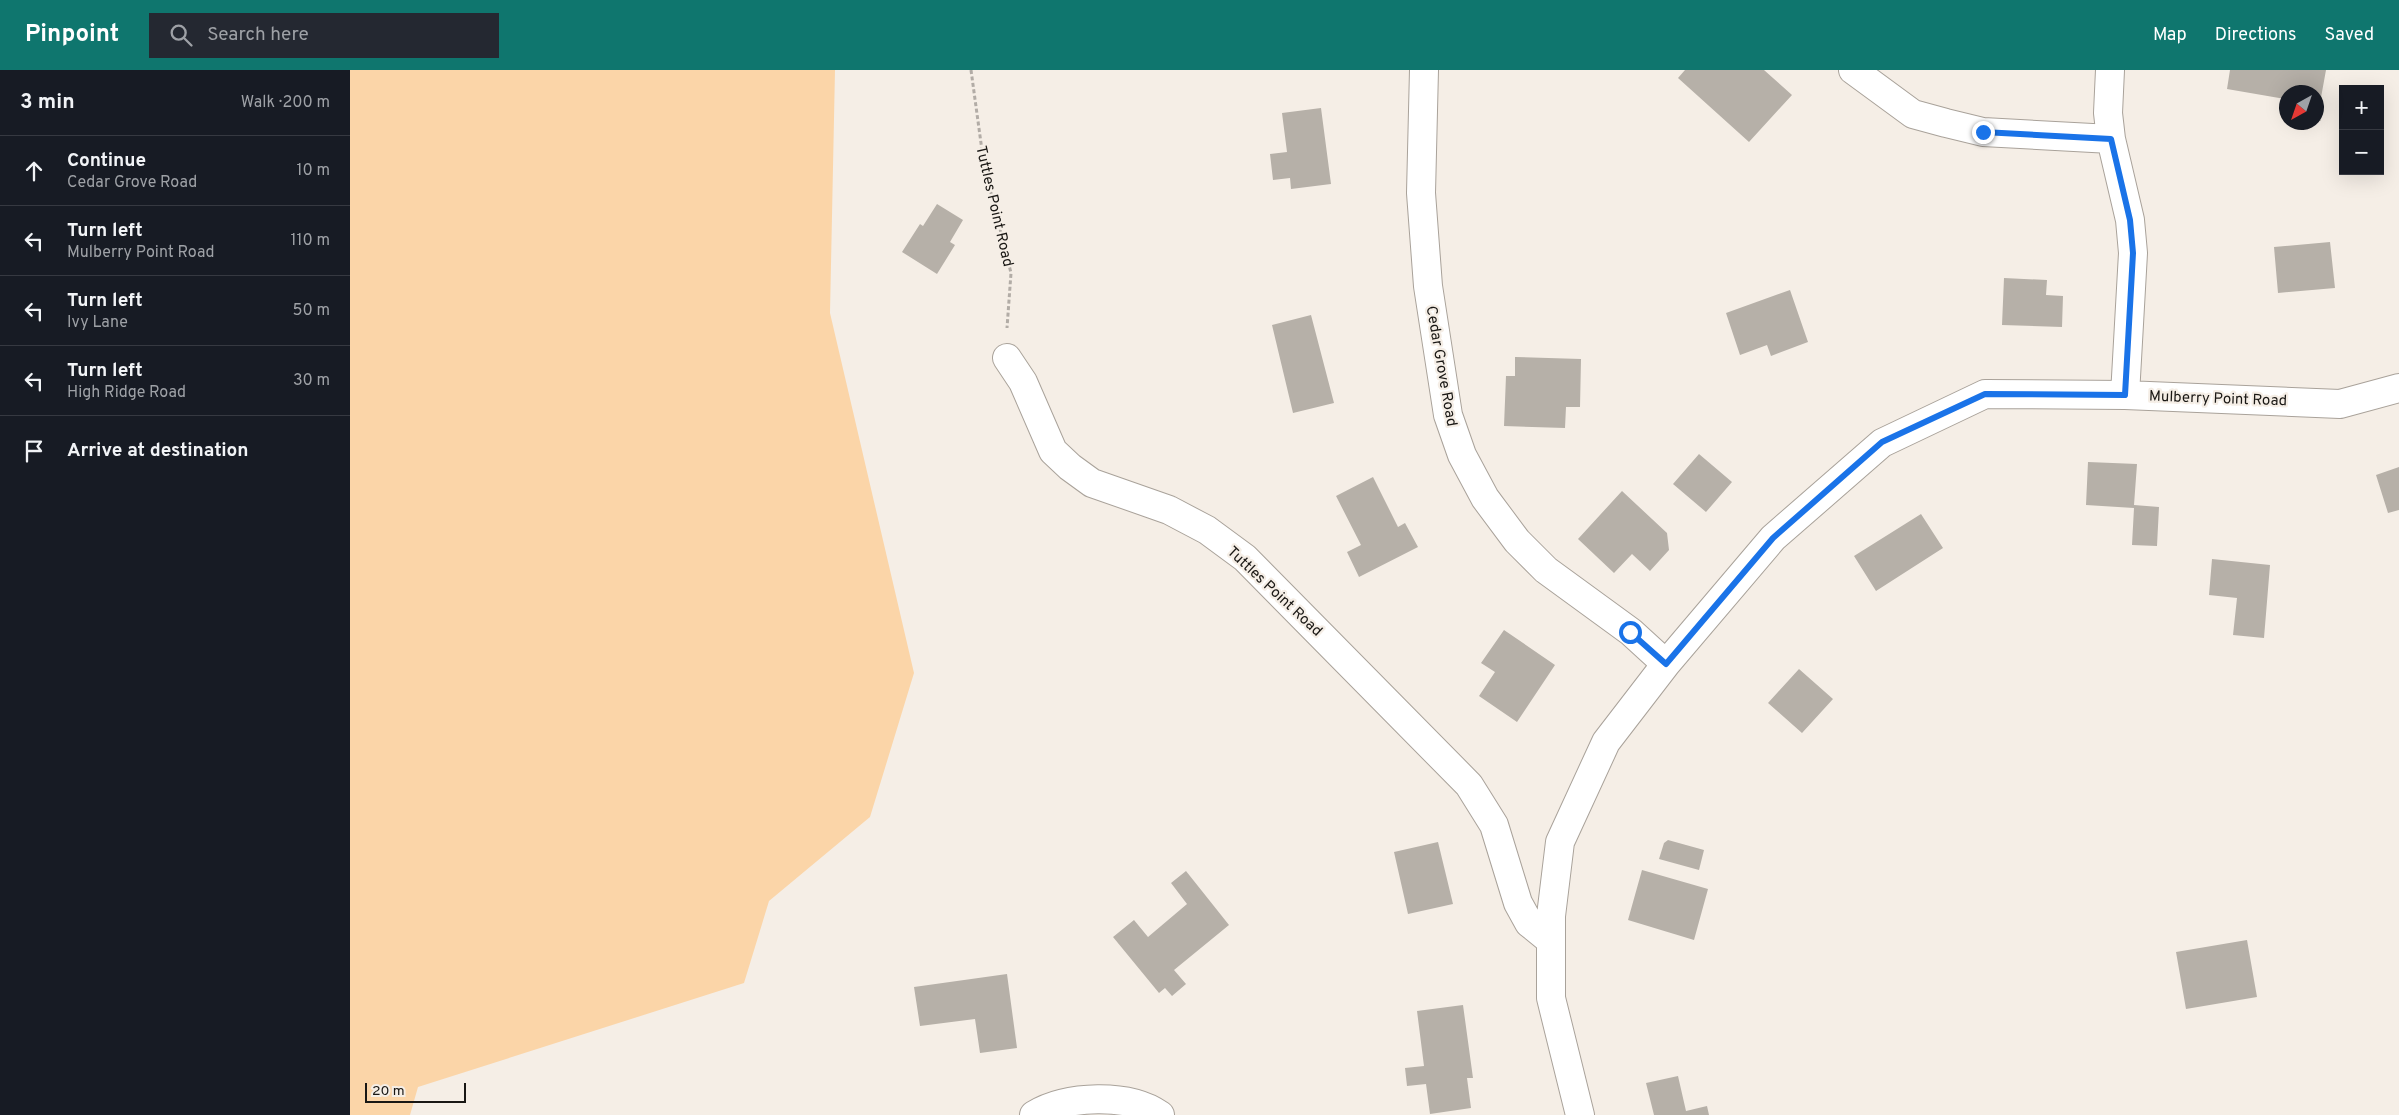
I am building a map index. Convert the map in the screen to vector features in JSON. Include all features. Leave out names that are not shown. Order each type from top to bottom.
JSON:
[{"type":"street","name":"Cedar Grove Road","points":[[1424,70],[1421,193],[1428,286],[1448,415],[1462,455],[1485,498],[1517,542],[1546,570],[1630,632],[1666,664]]},
{"type":"street","points":[[1853,70],[1913,114],[1946,123],[1983,132],[2111,139]]},
{"type":"street","points":[[2110,70],[2108,113],[2111,139],[2130,220],[2133,253],[2125,395]]},
{"type":"street","name":"Tuttles Point Road","points":[[1006,358],[1022,382],[1053,450],[1070,467],[1092,483],[1169,510],[1206,530],[1245,558],[1469,785],[1494,825],[1518,903],[1529,922],[1550,940]]},
{"type":"street","name":"Mulberry Point Road","points":[[1580,1115],[1551,998],[1550,940],[1560,842],[1606,742],[1666,664],[1773,538],[1882,442],[1985,394],[2125,395],[2340,404],[2399,388]]},
{"type":"street","points":[[1034,1115],[1074,1101],[1104,1098],[1150,1108],[1160,1115]]},
{"type":"path","name":"Tuttles Point Road","points":[[971,70],[984,165],[1011,273],[1006,358]]},
{"type":"shaded area","points":[[350,70],[835,70],[830,313],[914,673],[870,817],[769,901],[744,983],[418,1087],[410,1115],[350,1115]]},
{"type":"building","points":[[1685,70],[1764,70],[1792,95],[1749,142],[1678,78]]},
{"type":"building","points":[[2230,70],[2326,70],[2323,85],[2279,85],[2279,98],[2227,89]]},
{"type":"building","points":[[1321,108],[1331,184],[1291,189],[1290,178],[1273,180],[1270,154],[1287,152],[1282,113]]},
{"type":"building","points":[[937,204],[963,220],[950,242],[955,245],[937,274],[902,252],[920,224],[923,226]]},
{"type":"building","points":[[2330,242],[2335,288],[2278,293],[2274,247]]},
{"type":"building","points":[[2004,278],[2047,280],[2046,295],[2063,296],[2062,327],[2002,325]]},
{"type":"building","points":[[1790,290],[1808,342],[1771,356],[1767,345],[1740,355],[1726,313]]},
{"type":"building","points":[[1311,315],[1334,403],[1293,413],[1272,325]]},
{"type":"building","points":[[1515,357],[1581,359],[1580,407],[1566,407],[1565,428],[1504,426],[1506,376],[1515,376]]},
{"type":"building","points":[[1699,454],[1732,482],[1706,512],[1673,484]]},
{"type":"building","points":[[2088,462],[2137,464],[2134,505],[2159,507],[2157,546],[2132,545],[2134,508],[2086,505]]},
{"type":"building","points":[[2399,467],[2399,510],[2388,513],[2376,475]]},
{"type":"building","points":[[1373,477],[1398,527],[1405,523],[1418,547],[1359,577],[1347,552],[1361,545],[1336,496]]},
{"type":"building","points":[[1622,491],[1667,533],[1669,550],[1650,571],[1632,554],[1614,573],[1578,539]]},
{"type":"building","points":[[1921,514],[1943,548],[1876,591],[1854,556]]},
{"type":"building","points":[[2212,559],[2270,565],[2264,638],[2233,635],[2237,598],[2209,595]]},
{"type":"building","points":[[1504,630],[1555,665],[1517,722],[1479,696],[1495,672],[1481,663]]},
{"type":"building","points":[[1799,669],[1833,699],[1802,733],[1768,703]]},
{"type":"building","points":[[1668,840],[1704,850],[1699,870],[1659,859],[1664,843]]},
{"type":"building","points":[[1438,842],[1453,904],[1408,914],[1394,852]]},
{"type":"building","points":[[1642,870],[1708,889],[1694,940],[1628,920]]},
{"type":"building","points":[[1186,871],[1229,925],[1174,970],[1186,984],[1172,996],[1165,988],[1159,993],[1113,937],[1134,920],[1148,937],[1187,904],[1171,883]]},
{"type":"building","points":[[2247,940],[2257,997],[2186,1009],[2176,952]]},
{"type":"building","points":[[1007,974],[1017,1048],[980,1053],[975,1019],[920,1026],[914,987]]},
{"type":"building","points":[[1463,1005],[1473,1078],[1467,1078],[1471,1108],[1430,1114],[1426,1084],[1407,1086],[1405,1068],[1424,1066],[1417,1011]]},
{"type":"building","points":[[1678,1076],[1686,1111],[1707,1106],[1709,1115],[1654,1115],[1646,1083]]},
{"type":"route","points":[[1630,632],[1666,664],[1773,538],[1882,442],[1985,394],[2125,395],[2133,286],[2133,253],[2130,220],[2111,139],[1983,132]]}]
